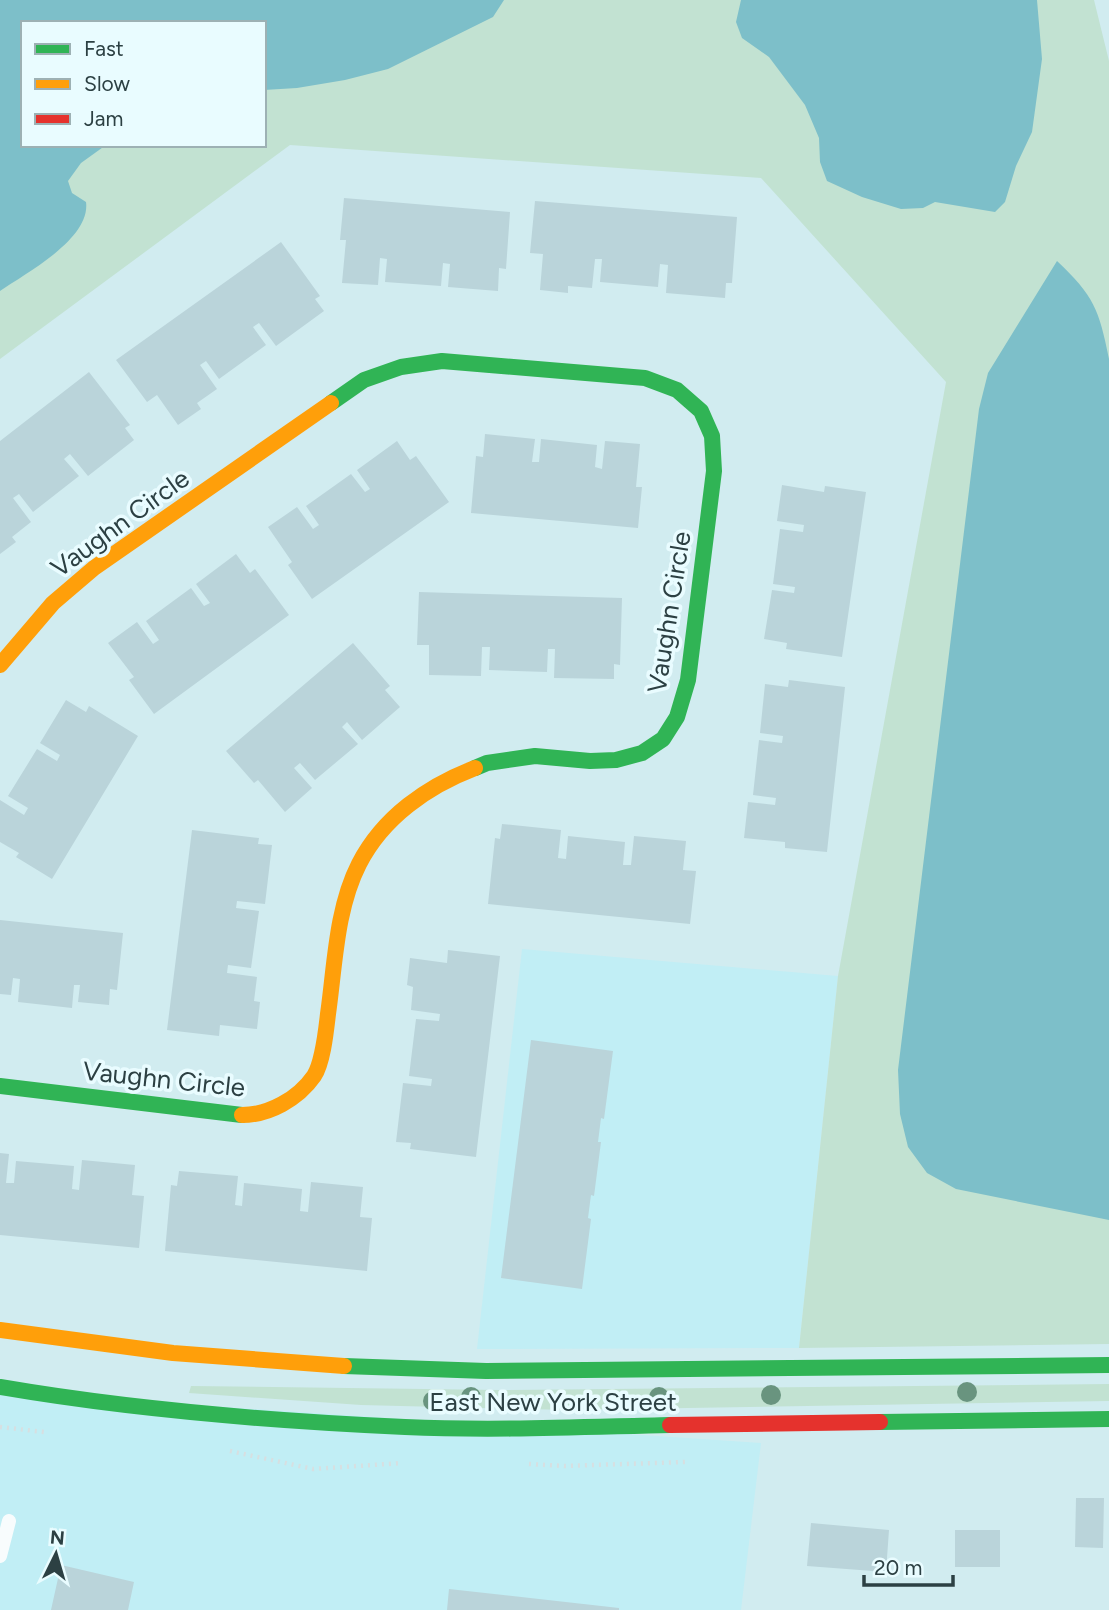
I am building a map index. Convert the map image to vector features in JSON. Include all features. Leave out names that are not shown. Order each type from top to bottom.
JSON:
[{"type":"main road","name":"Vaughn Circle","points":[[0,665],[53,603],[94,568],[364,380],[401,367],[442,361],[645,379],[677,390],[701,411],[712,436],[714,471],[688,680],[677,717],[663,739],[642,753],[616,760],[590,761],[535,756],[487,763],[444,780],[407,805],[376,837],[359,864],[347,896],[340,929],[324,1043],[315,1075],[292,1098],[270,1111],[245,1115],[0,1087]]},
{"type":"main road","name":"East New York Street","points":[[0,1330],[167,1352],[277,1362],[486,1371],[1109,1364]]},
{"type":"main road","name":"East New York Street","points":[[0,1387],[87,1402],[176,1411],[407,1427],[1109,1419]]},
{"type":"lane","points":[[0,1556],[9,1521]]},
{"type":"path","points":[[223,1450],[313,1469],[406,1463]]},
{"type":"path","points":[[521,1464],[631,1464]]},
{"type":"shaded area","points":[[0,0],[504,0],[493,17],[388,69],[345,80],[266,90],[266,21],[21,21],[21,147],[103,147],[81,163],[68,181],[72,193],[86,202],[85,216],[78,229],[55,254],[0,291]]},
{"type":"shaded area","points":[[741,0],[1037,0],[1042,59],[1032,132],[1016,166],[1005,202],[995,212],[935,202],[923,208],[901,209],[862,197],[827,181],[820,162],[819,138],[805,105],[769,57],[742,38],[736,22]]},
{"type":"shaded area","points":[[1057,261],[1079,284],[1093,304],[1109,359],[1109,1220],[956,1189],[927,1173],[908,1147],[900,1114],[898,1070],[979,409],[988,373]]},
{"type":"shaded area","points":[[522,949],[838,976],[799,1348],[477,1349]]},
{"type":"shaded area","points":[[0,1392],[761,1443],[741,1610],[0,1610]]},
{"type":"green space","points":[[0,0],[1094,0],[1109,61],[1109,1344],[799,1348],[838,976],[946,382],[761,178],[290,145],[0,359]]},
{"type":"green space","points":[[1109,1384],[1109,1401],[566,1410],[361,1405],[189,1393],[191,1386],[500,1390]]},
{"type":"building","points":[[344,198],[510,212],[506,269],[499,268],[498,291],[448,287],[450,264],[443,263],[441,286],[385,282],[387,259],[380,258],[378,285],[342,283],[346,240],[340,240]]},
{"type":"building","points":[[535,201],[737,217],[732,283],[726,283],[725,298],[666,293],[668,265],[660,264],[658,287],[600,282],[602,259],[595,259],[592,288],[568,286],[568,293],[540,290],[543,254],[530,253]]},
{"type":"building","points":[[281,242],[320,296],[315,299],[324,311],[276,346],[259,323],[253,327],[266,345],[219,379],[206,361],[200,365],[217,389],[197,403],[201,409],[178,425],[157,395],[147,402],[116,360]]},
{"type":"building","points":[[89,372],[130,425],[125,428],[134,440],[88,476],[70,454],[64,459],[79,476],[33,512],[19,494],[13,498],[31,522],[12,537],[16,542],[0,554],[0,441]]},
{"type":"building","points":[[485,434],[535,439],[532,462],[539,462],[541,439],[597,445],[595,467],[602,469],[605,441],[640,444],[636,487],[642,487],[638,528],[471,513],[476,456],[483,457]]},
{"type":"building","points":[[397,441],[410,460],[416,456],[449,502],[312,599],[288,565],[292,562],[268,527],[297,507],[313,529],[319,525],[306,506],[351,474],[365,492],[370,489],[357,470]]},
{"type":"building","points":[[782,485],[824,492],[825,486],[866,492],[842,657],[786,649],[787,643],[764,639],[772,590],[794,593],[795,587],[773,584],[780,529],[803,532],[804,525],[777,521]]},
{"type":"building","points":[[236,554],[250,573],[255,569],[289,615],[154,714],[129,680],[134,677],[108,643],[137,622],[153,644],[159,640],[146,621],[191,588],[204,606],[210,603],[196,584]]},
{"type":"building","points":[[419,592],[622,598],[620,665],[614,664],[614,679],[554,678],[555,649],[548,649],[547,672],[489,670],[490,647],[482,647],[481,676],[429,675],[429,645],[417,645]]},
{"type":"building","points":[[353,643],[390,686],[385,690],[400,707],[362,740],[347,722],[342,727],[358,744],[315,780],[300,763],[294,768],[312,788],[285,812],[258,780],[254,783],[226,751]]},
{"type":"building","points":[[789,680],[845,687],[827,852],[785,848],[785,842],[744,838],[748,802],[775,805],[776,798],[753,795],[759,740],[782,743],[783,736],[760,733],[765,684],[788,687]]},
{"type":"building","points":[[66,700],[86,712],[89,706],[138,736],[52,879],[16,857],[19,853],[0,842],[0,800],[24,815],[28,808],[8,796],[37,749],[57,761],[60,755],[40,743]]},
{"type":"building","points":[[502,824],[561,830],[558,858],[566,859],[568,836],[625,842],[623,865],[631,865],[634,836],[686,841],[683,870],[696,871],[690,924],[488,904],[495,838],[500,839]]},
{"type":"building","points":[[192,830],[259,838],[258,844],[272,845],[265,904],[237,901],[236,908],[259,911],[251,968],[228,965],[227,973],[257,977],[254,1001],[260,1002],[257,1029],[220,1025],[219,1036],[167,1030]]},
{"type":"building","points":[[0,920],[123,933],[117,990],[110,989],[109,1005],[78,1002],[80,985],[74,985],[72,1008],[18,1002],[20,979],[13,978],[11,995],[0,994]]},
{"type":"building","points":[[448,950],[500,956],[476,1157],[410,1149],[411,1143],[396,1142],[403,1083],[431,1086],[432,1079],[409,1076],[416,1019],[439,1021],[440,1014],[411,1010],[413,987],[407,985],[410,958],[447,963]]},
{"type":"building","points":[[531,1040],[613,1051],[604,1119],[601,1118],[598,1142],[601,1142],[594,1196],[591,1195],[588,1218],[591,1219],[582,1289],[501,1278]]},
{"type":"building","points":[[0,1153],[9,1154],[6,1183],[14,1183],[16,1161],[74,1166],[72,1189],[79,1190],[82,1160],[135,1165],[132,1195],[144,1196],[139,1248],[0,1235]]},
{"type":"building","points":[[179,1171],[238,1176],[235,1205],[242,1206],[244,1183],[302,1189],[300,1211],[308,1212],[311,1182],[363,1187],[360,1217],[372,1218],[367,1271],[165,1251],[171,1185],[177,1186]]},
{"type":"building","points":[[1076,1498],[1104,1498],[1103,1548],[1075,1547]]},
{"type":"building","points":[[811,1523],[889,1530],[886,1572],[807,1566]]},
{"type":"building","points":[[955,1530],[1000,1530],[1000,1567],[955,1567]]},
{"type":"building","points":[[61,1565],[134,1582],[128,1610],[51,1610]]},
{"type":"building","points":[[449,1589],[619,1608],[619,1610],[447,1610]]},
{"type":"traffic: fast","points":[[331,403],[364,380],[401,367],[442,361],[645,378],[677,390],[701,411],[712,436],[714,471],[688,680],[677,717],[663,739],[642,753],[616,760],[590,761],[535,756],[487,763],[475,768]]},
{"type":"traffic: fast","points":[[0,1086],[242,1115]]},
{"type":"traffic: fast","points":[[344,1366],[486,1371],[1109,1365]]},
{"type":"traffic: fast","points":[[0,1387],[151,1408],[354,1425],[471,1429],[670,1425]]},
{"type":"traffic: fast","points":[[880,1422],[1109,1419]]},
{"type":"traffic: slow","points":[[0,665],[53,603],[94,568],[331,403]]},
{"type":"traffic: slow","points":[[242,1115],[262,1112],[282,1104],[300,1092],[317,1070],[325,1037],[345,900],[351,881],[369,847],[408,805],[440,784],[475,768]]},
{"type":"traffic: slow","points":[[0,1330],[173,1353],[344,1366]]},
{"type":"traffic: jam","points":[[670,1425],[880,1422]]}]
